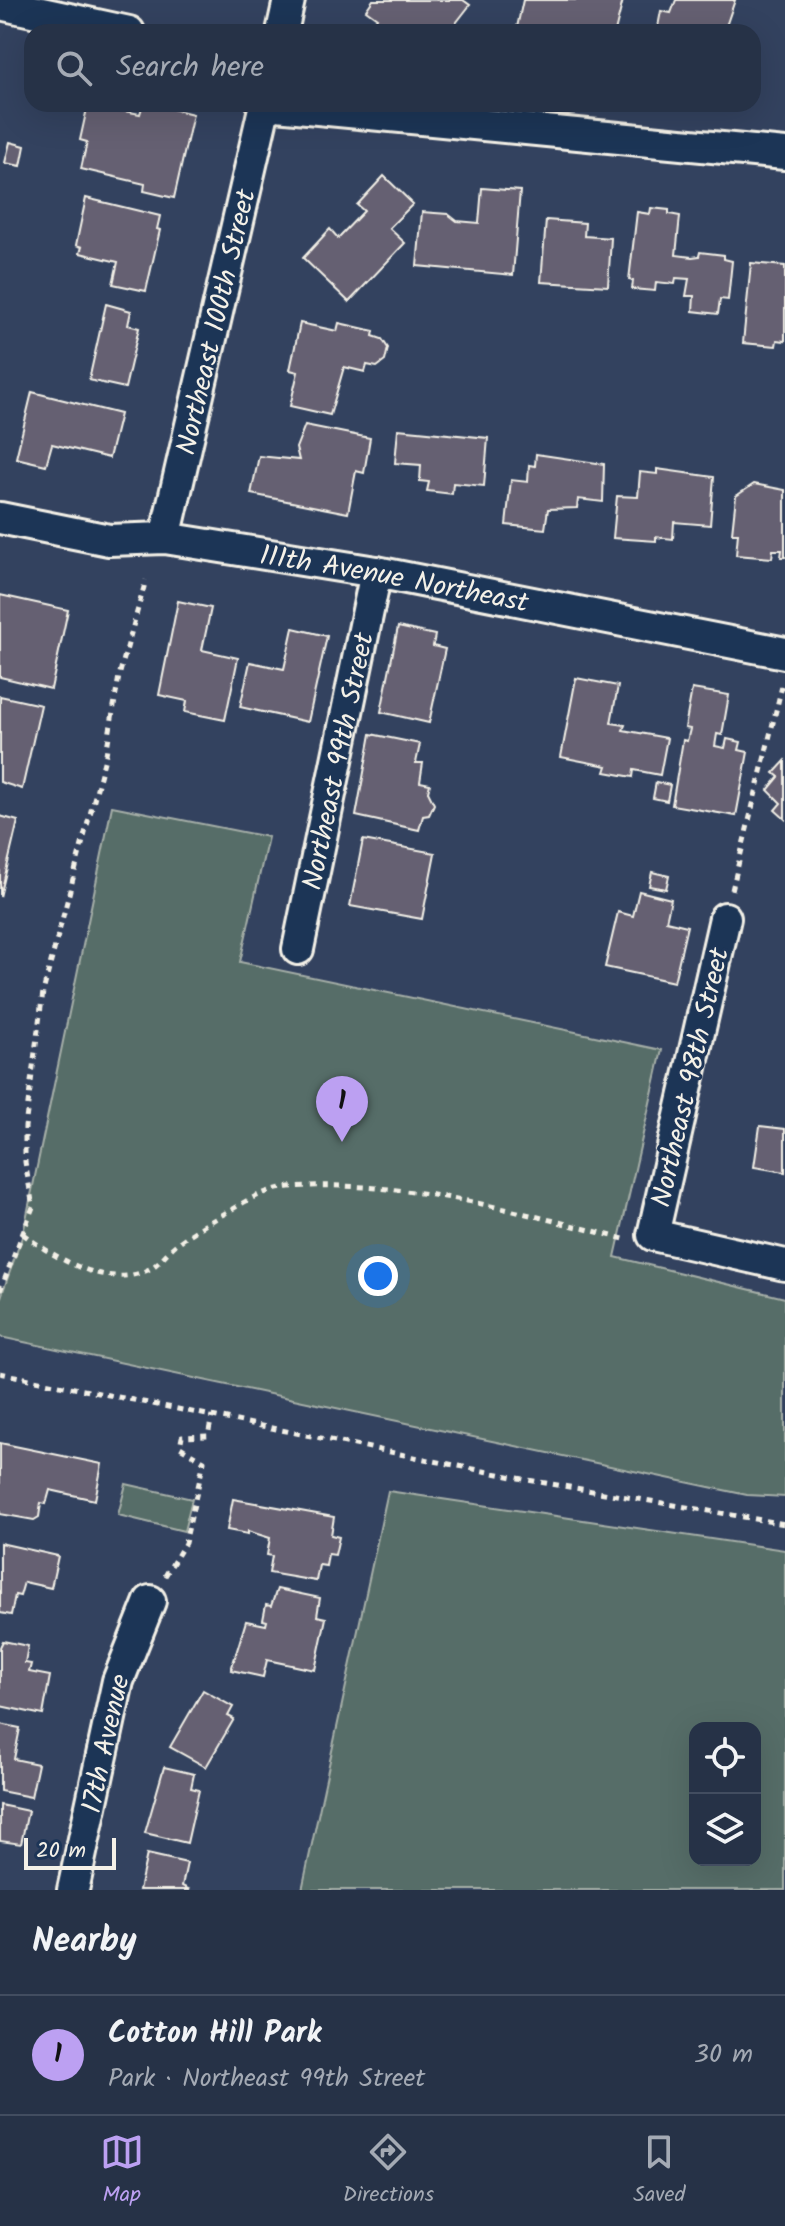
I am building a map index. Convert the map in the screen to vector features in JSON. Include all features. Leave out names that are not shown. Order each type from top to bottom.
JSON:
[{"type":"street","points":[[284,24],[289,0]]},
{"type":"street","points":[[0,4],[92,24]]},
{"type":"street","name":"Northeast 100th Street","points":[[165,538],[264,112]]},
{"type":"street","points":[[349,112],[785,154]]},
{"type":"street","name":"111th Avenue Northeast","points":[[0,518],[109,540],[165,538],[376,572],[785,653]]},
{"type":"street","name":"Northeast 99th Street","points":[[298,949],[376,572]]},
{"type":"street","name":"Northeast 98th Street","points":[[653,1235],[725,918]]},
{"type":"street","points":[[653,1235],[785,1265]]},
{"type":"street","name":"17th Avenue","points":[[73,1890],[118,1681],[150,1601]]},
{"type":"path","points":[[0,1291],[33,1207],[25,1162],[25,1127],[43,992],[106,754],[119,676],[146,580]]},
{"type":"path","points":[[725,918],[785,675]]},
{"type":"path","points":[[23,1234],[100,1275],[128,1274],[151,1269],[178,1243],[256,1195],[288,1187],[331,1187],[383,1188],[493,1205],[650,1246],[653,1235]]},
{"type":"path","points":[[0,1373],[528,1480],[785,1524]]},
{"type":"path","points":[[150,1601],[185,1543],[204,1461],[180,1447],[182,1437],[208,1436],[212,1416]]},
{"type":"green space","points":[[112,806],[268,837],[240,962],[662,1050],[615,1257],[785,1298],[785,1497],[747,1495],[0,1337],[0,1300],[23,1234]]},
{"type":"green space","points":[[126,1484],[192,1499],[184,1531],[118,1515]]},
{"type":"green space","points":[[388,1491],[785,1550],[785,1890],[302,1890]]},
{"type":"building","points":[[373,0],[463,0],[470,5],[455,24],[373,24],[377,18],[366,10]]},
{"type":"building","points":[[523,0],[623,0],[617,24],[518,24]]},
{"type":"building","points":[[676,0],[735,0],[727,24],[659,24],[661,11],[671,13]]},
{"type":"building","points":[[86,112],[193,114],[174,198],[144,191],[145,184],[81,169],[87,142],[80,140]]},
{"type":"building","points":[[10,142],[25,146],[21,166],[5,163]]},
{"type":"building","points":[[384,176],[413,204],[389,228],[405,243],[349,302],[303,258],[330,229],[338,238],[364,211],[357,205]]},
{"type":"building","points":[[482,188],[520,191],[513,275],[417,266],[422,212],[448,214],[457,221],[479,223]]},
{"type":"building","points":[[86,198],[160,216],[157,229],[160,230],[146,291],[113,284],[118,262],[80,253],[82,247],[76,245]]},
{"type":"building","points":[[651,208],[669,210],[669,214],[680,216],[676,255],[692,257],[699,256],[700,252],[724,255],[724,259],[732,261],[728,300],[720,299],[718,314],[693,311],[694,296],[686,296],[689,279],[676,278],[675,284],[656,282],[655,291],[632,289],[633,281],[629,280],[637,212],[650,214]]},
{"type":"building","points":[[546,220],[585,223],[584,236],[611,238],[608,286],[541,282]]},
{"type":"building","points":[[751,263],[785,266],[785,341],[777,340],[776,346],[743,343]]},
{"type":"building","points":[[106,304],[131,311],[128,325],[139,328],[125,388],[89,380]]},
{"type":"building","points":[[300,323],[337,331],[339,323],[374,331],[373,336],[382,339],[388,348],[385,361],[377,367],[367,365],[365,372],[344,367],[330,415],[290,406],[298,372],[290,370]]},
{"type":"building","points":[[32,392],[120,414],[109,458],[52,444],[46,465],[16,458]]},
{"type":"building","points":[[305,425],[370,438],[364,473],[356,471],[348,513],[251,494],[259,456],[299,460],[296,448]]},
{"type":"building","points":[[398,429],[488,438],[484,486],[453,483],[452,494],[427,491],[429,482],[420,481],[421,465],[395,463]]},
{"type":"building","points":[[536,454],[604,464],[603,502],[578,499],[577,508],[548,509],[545,529],[506,525],[511,480],[528,482],[529,465],[535,466]]},
{"type":"building","points":[[657,469],[714,477],[710,525],[674,522],[673,539],[613,538],[617,496],[638,497],[640,472],[657,474]]},
{"type":"building","points":[[754,484],[785,490],[785,557],[781,557],[782,550],[773,550],[772,558],[736,555],[738,533],[732,533],[736,496]]},
{"type":"building","points":[[0,595],[68,610],[51,689],[0,677]]},
{"type":"building","points":[[178,601],[211,608],[202,650],[238,658],[225,720],[185,712],[187,701],[159,695]]},
{"type":"building","points":[[398,627],[435,635],[433,646],[445,649],[429,723],[381,712]]},
{"type":"building","points":[[293,628],[327,636],[308,722],[240,707],[250,662],[284,669]]},
{"type":"building","points":[[576,678],[618,686],[611,723],[625,725],[623,730],[667,738],[660,775],[634,770],[633,777],[605,772],[607,766],[561,757]]},
{"type":"building","points":[[692,689],[729,695],[722,735],[717,734],[715,746],[725,748],[727,739],[741,742],[739,750],[748,752],[736,816],[672,805],[683,740],[687,741],[690,729],[685,728]]},
{"type":"building","points":[[0,696],[41,705],[22,789],[0,782]]},
{"type":"building","points":[[371,734],[420,744],[416,763],[423,763],[420,782],[430,784],[428,792],[434,804],[429,815],[423,816],[419,830],[356,816]]},
{"type":"building","points":[[785,761],[785,819],[775,810],[781,803],[768,790],[779,777],[774,773]]},
{"type":"building","points":[[656,782],[670,785],[667,801],[653,798]]},
{"type":"building","points":[[0,816],[18,821],[0,897]]},
{"type":"building","points":[[363,840],[435,853],[422,919],[350,906]]},
{"type":"building","points":[[652,872],[669,876],[666,889],[649,886]]},
{"type":"building","points":[[639,891],[671,899],[666,921],[687,926],[674,982],[605,967],[618,912],[633,916]]},
{"type":"building","points":[[760,1126],[785,1129],[785,1172],[754,1167]]},
{"type":"building","points":[[0,1443],[102,1464],[95,1500],[50,1490],[46,1504],[41,1503],[39,1517],[34,1520],[0,1514]]},
{"type":"building","points":[[233,1499],[334,1517],[331,1535],[339,1537],[335,1555],[328,1554],[326,1566],[319,1565],[316,1581],[269,1573],[272,1556],[267,1555],[270,1538],[248,1531],[248,1534],[227,1530]]},
{"type":"building","points":[[0,1543],[58,1556],[51,1588],[24,1582],[20,1596],[15,1595],[11,1615],[0,1613]]},
{"type":"building","points":[[277,1589],[320,1598],[317,1616],[326,1618],[315,1670],[267,1660],[263,1677],[231,1670],[246,1621],[266,1625],[267,1621],[263,1620],[266,1605],[271,1606]]},
{"type":"building","points":[[3,1641],[28,1646],[25,1663],[31,1664],[29,1672],[50,1676],[43,1715],[0,1706],[0,1647]]},
{"type":"building","points":[[203,1690],[233,1707],[228,1716],[234,1719],[206,1767],[170,1747]]},
{"type":"building","points":[[0,1724],[20,1728],[14,1759],[38,1764],[31,1797],[0,1791]]},
{"type":"building","points":[[164,1767],[194,1774],[191,1788],[199,1790],[187,1843],[145,1833]]},
{"type":"building","points":[[0,1805],[28,1811],[21,1844],[0,1841]]},
{"type":"building","points":[[147,1854],[187,1863],[182,1886],[190,1890],[139,1890]]},
{"type":"place","name":"Cotton Hill Park","points":[[342,1142]]}]
